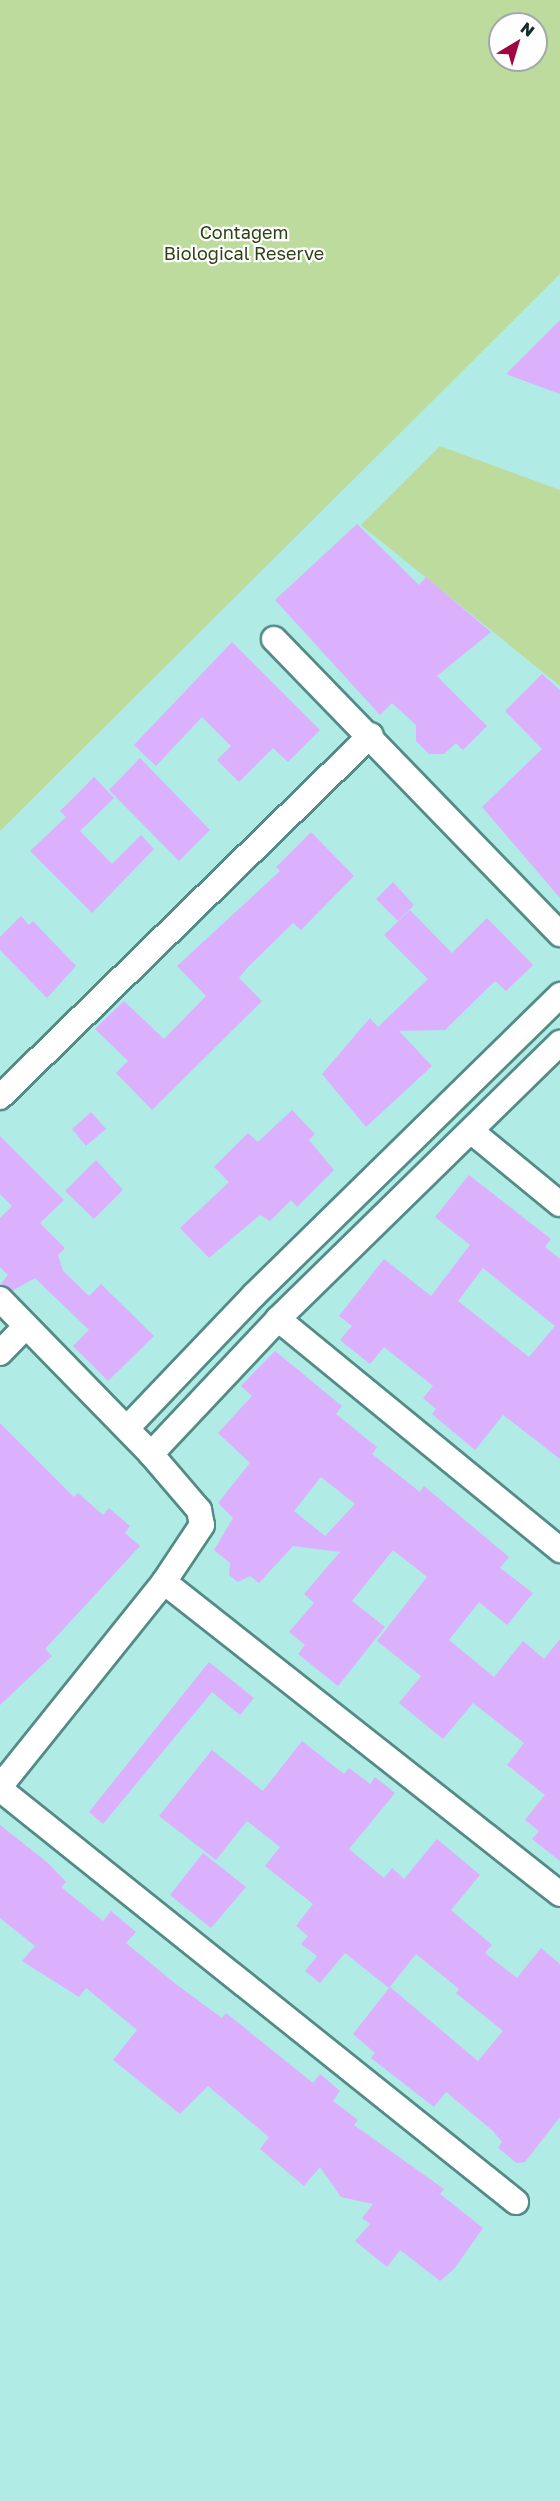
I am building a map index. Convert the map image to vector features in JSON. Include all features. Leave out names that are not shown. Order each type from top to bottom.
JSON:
[{"type":"street","points":[[274,639],[371,735],[560,934]]},
{"type":"street","points":[[0,1097],[371,735]]},
{"type":"street","points":[[127,1428],[328,1222],[560,995]]},
{"type":"street","points":[[151,1454],[278,1319],[560,1043]]},
{"type":"street","points":[[471,1131],[560,1204]]},
{"type":"street","points":[[328,1222],[353,1246]]},
{"type":"street","points":[[0,1299],[127,1428],[202,1517],[199,1535],[164,1582],[0,1788],[516,2202]]},
{"type":"street","points":[[278,1319],[560,1550]]},
{"type":"street","points":[[0,1353],[26,1326]]},
{"type":"street","points":[[164,1582],[560,1894]]},
{"type":"green space","name":"Contagem Biological Reserve","points":[[0,0],[560,0],[560,274],[0,831]]},
{"type":"green space","points":[[440,446],[560,490],[560,686],[361,525]]},
{"type":"building","points":[[560,320],[560,394],[506,374]]},
{"type":"building","points":[[357,524],[419,585],[426,577],[491,632],[437,676],[487,726],[463,750],[456,743],[444,754],[429,754],[416,741],[416,725],[392,703],[380,715],[275,600]]},
{"type":"building","points":[[232,642],[320,730],[288,762],[273,748],[239,782],[217,760],[231,746],[202,717],[156,766],[134,745]]},
{"type":"building","points":[[542,674],[560,690],[560,898],[482,807],[542,749],[505,711]]},
{"type":"building","points":[[140,758],[210,830],[179,861],[109,790]]},
{"type":"building","points":[[94,777],[114,798],[80,831],[112,864],[141,835],[154,849],[92,913],[30,851],[66,817],[60,811]]},
{"type":"building","points":[[311,832],[354,876],[301,930],[293,923],[247,968],[239,978],[262,1001],[152,1110],[116,1073],[128,1061],[95,1029],[124,1001],[164,1039],[206,996],[177,966],[280,871],[276,867]]},
{"type":"building","points":[[393,882],[414,905],[398,921],[376,899]]},
{"type":"building","points":[[410,910],[452,953],[487,918],[533,965],[506,991],[495,981],[445,1030],[399,1031],[432,1066],[366,1127],[322,1074],[370,1018],[378,1027],[428,979],[384,935]]},
{"type":"building","points":[[21,916],[29,925],[33,921],[76,966],[47,998],[0,950],[0,937]]},
{"type":"building","points":[[292,1110],[315,1134],[309,1140],[334,1170],[297,1207],[291,1200],[270,1221],[260,1215],[209,1258],[180,1228],[229,1182],[214,1167],[248,1133],[258,1142]]},
{"type":"building","points":[[91,1112],[106,1129],[86,1146],[72,1129]]},
{"type":"building","points":[[0,1136],[64,1200],[40,1223],[65,1248],[58,1255],[63,1271],[89,1296],[101,1284],[154,1336],[108,1381],[73,1346],[89,1330],[35,1278],[12,1291],[0,1285],[8,1275],[0,1267],[0,1218],[12,1206],[0,1194]]},
{"type":"building","points":[[96,1160],[123,1190],[94,1219],[65,1191]]},
{"type":"building","points":[[469,1175],[551,1239],[545,1247],[560,1259],[560,1459],[503,1415],[475,1450],[432,1414],[436,1409],[423,1398],[433,1386],[384,1347],[370,1364],[340,1340],[352,1326],[339,1316],[384,1259],[431,1296],[470,1245],[435,1217]],"holes":[[[483,1268],[555,1326],[529,1357],[458,1301]]]},
{"type":"building","points":[[275,1351],[342,1406],[336,1414],[377,1447],[372,1454],[420,1492],[424,1486],[509,1557],[500,1568],[533,1593],[507,1625],[479,1602],[449,1640],[494,1677],[523,1641],[544,1659],[560,1639],[560,1861],[532,1839],[539,1831],[525,1820],[545,1795],[507,1765],[524,1743],[473,1703],[443,1739],[399,1703],[421,1676],[377,1641],[427,1577],[393,1550],[352,1601],[385,1627],[338,1686],[298,1654],[305,1645],[289,1632],[314,1603],[304,1594],[340,1552],[293,1546],[259,1583],[250,1576],[238,1582],[229,1575],[230,1563],[214,1550],[233,1518],[218,1503],[250,1463],[218,1433],[252,1396],[241,1386]],"holes":[[[321,1477],[355,1504],[325,1536],[294,1511]]]},
{"type":"building","points":[[0,1423],[74,1497],[78,1493],[103,1515],[109,1508],[130,1526],[125,1533],[140,1546],[45,1649],[52,1656],[0,1705]]},
{"type":"building","points":[[209,1662],[254,1698],[240,1715],[212,1692],[103,1824],[89,1812]]},
{"type":"building","points":[[302,1741],[344,1774],[349,1768],[370,1784],[375,1777],[395,1793],[349,1849],[384,1878],[392,1868],[404,1879],[437,1839],[480,1875],[451,1910],[492,1945],[485,1953],[517,1978],[541,1948],[560,1964],[560,2117],[525,2162],[517,2163],[498,2148],[502,2142],[493,2131],[446,2092],[434,2107],[371,2058],[375,2053],[353,2034],[390,1987],[478,2061],[503,2031],[456,1993],[459,1989],[416,1954],[389,1988],[345,1953],[320,1983],[305,1971],[317,1956],[301,1944],[308,1936],[296,1926],[313,1904],[265,1866],[280,1847],[247,1821],[216,1860],[159,1816],[212,1750],[263,1791]]},
{"type":"building","points":[[0,1825],[48,1863],[66,1882],[61,1887],[103,1921],[111,1911],[136,1932],[126,1943],[177,1985],[222,2018],[226,2013],[313,2083],[320,2074],[340,2091],[333,2101],[358,2120],[354,2125],[444,2189],[440,2194],[483,2228],[454,2269],[440,2281],[400,2250],[387,2267],[355,2241],[370,2224],[362,2218],[373,2204],[341,2197],[320,2167],[304,2186],[260,2149],[269,2137],[208,2086],[180,2114],[113,2060],[137,2030],[86,1988],[79,1997],[22,1961],[35,1946],[0,1918]]},
{"type":"building","points":[[203,1853],[246,1887],[211,1928],[170,1895]]}]
